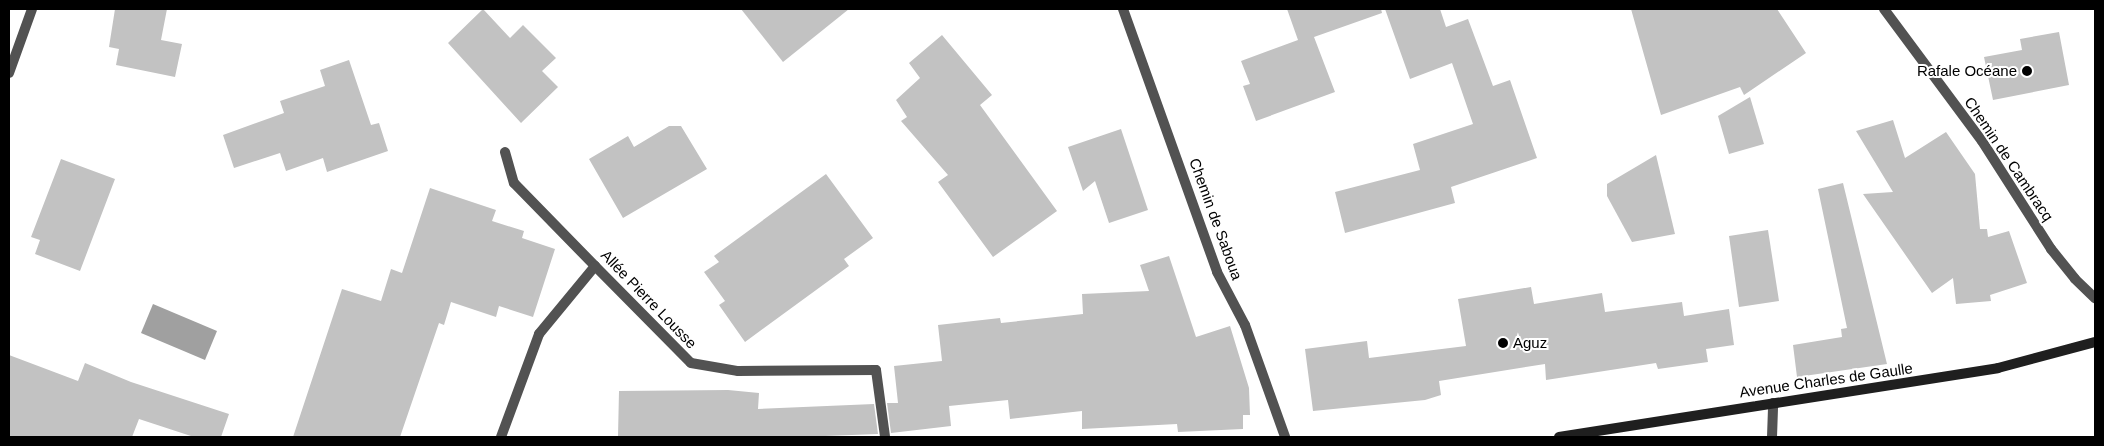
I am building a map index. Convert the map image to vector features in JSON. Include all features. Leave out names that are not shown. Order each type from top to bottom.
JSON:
[{"type":"street","points":[[9,73],[32,9]]},
{"type":"street","name":"Chemin de Saboua","points":[[1123,9],[1217,272],[1245,324],[1285,437]]},
{"type":"street","name":"Chemin de Cambracq","points":[[1884,9],[1982,141],[2051,249],[2075,279],[2095,298]]},
{"type":"street","name":"Allée Pierre Lousse","points":[[505,152],[514,183],[691,363],[738,371],[876,370],[885,437]]},
{"type":"street","points":[[501,437],[539,334],[595,266]]},
{"type":"street","name":"Avenue Charles de Gaulle","points":[[1559,437],[1998,368],[2095,342]]},
{"type":"street","points":[[1772,437],[1773,402]]},
{"type":"shaded area","points":[[153,304],[217,331],[205,360],[141,333]]},
{"type":"building","points":[[115,9],[167,9],[161,40],[182,44],[175,77],[116,65],[119,49],[109,47]]},
{"type":"building","points":[[483,9],[510,38],[523,25],[556,58],[542,71],[558,87],[521,123],[448,43]]},
{"type":"building","points":[[741,9],[849,9],[783,62]]},
{"type":"building","points":[[1287,9],[1381,9],[1382,13],[1314,37],[1335,92],[1256,121],[1243,86],[1250,84],[1241,61],[1298,40]]},
{"type":"building","points":[[1385,9],[1440,9],[1446,27],[1468,19],[1493,86],[1510,80],[1537,158],[1451,187],[1455,203],[1345,233],[1335,192],[1420,170],[1413,144],[1473,124],[1452,63],[1410,79]]},
{"type":"building","points":[[1631,9],[1777,9],[1806,53],[1744,95],[1740,87],[1661,115]]},
{"type":"building","name":"Rafale Océane","points":[[2059,32],[2069,85],[1993,100],[1984,57],[2022,50],[2020,39]]},
{"type":"building","points":[[942,35],[992,95],[980,105],[1057,211],[993,257],[938,182],[948,175],[901,121],[907,117],[896,100],[920,78],[909,63]]},
{"type":"building","points":[[349,60],[371,125],[379,123],[388,151],[327,172],[323,158],[286,171],[280,153],[234,168],[223,135],[284,113],[280,101],[325,86],[320,70]]},
{"type":"building","points":[[1750,97],[1764,144],[1729,154],[1718,116]]},
{"type":"building","points":[[1893,120],[1905,158],[1946,132],[1975,174],[1980,229],[1987,229],[1988,237],[2009,231],[2027,283],[1990,295],[1991,301],[1956,304],[1953,278],[1932,293],[1863,194],[1893,192],[1856,131]]},
{"type":"building","points":[[669,126],[681,126],[707,169],[623,218],[589,159],[628,136],[634,147]]},
{"type":"building","points":[[1121,129],[1148,210],[1109,223],[1095,181],[1083,191],[1068,147]]},
{"type":"building","points":[[1656,155],[1675,234],[1632,242],[1607,196],[1607,184]]},
{"type":"building","points":[[61,159],[115,179],[80,271],[35,254],[40,240],[31,237]]},
{"type":"building","points":[[826,174],[873,238],[844,259],[849,266],[745,342],[719,305],[725,301],[704,272],[719,262],[714,256]]},
{"type":"building","points":[[1843,183],[1887,364],[1797,377],[1793,345],[1842,337],[1841,329],[1847,328],[1818,189]]},
{"type":"building","points":[[430,188],[496,210],[492,221],[524,231],[522,238],[555,249],[533,317],[499,306],[496,317],[451,302],[444,325],[439,323],[400,437],[293,437],[342,289],[381,301],[391,269],[402,273]]},
{"type":"building","points":[[1768,230],[1779,301],[1739,307],[1729,236]]},
{"type":"building","points":[[1169,256],[1196,337],[1230,326],[1249,388],[1250,415],[1243,415],[1243,429],[1178,432],[1177,424],[1082,429],[1082,411],[1010,419],[1008,400],[949,406],[951,426],[891,433],[887,403],[898,403],[894,366],[942,361],[938,325],[1000,318],[1001,323],[1083,314],[1082,294],[1149,291],[1140,265]]},
{"type":"building","points":[[1531,287],[1534,304],[1602,293],[1605,312],[1682,302],[1684,316],[1729,309],[1734,345],[1706,349],[1708,362],[1658,369],[1656,363],[1546,380],[1545,364],[1439,381],[1441,395],[1425,400],[1313,411],[1305,349],[1367,341],[1369,358],[1466,346],[1458,299]]},
{"type":"building","points":[[9,355],[78,381],[85,363],[131,382],[229,414],[221,437],[194,437],[139,419],[132,437],[9,437]]},
{"type":"building","points":[[728,390],[759,393],[758,409],[874,404],[878,434],[799,437],[618,436],[619,391]]},
{"type":"place","name":"Rafale Océane","points":[[2027,71]]},
{"type":"place","name":"Aguz","points":[[1503,343]]}]
